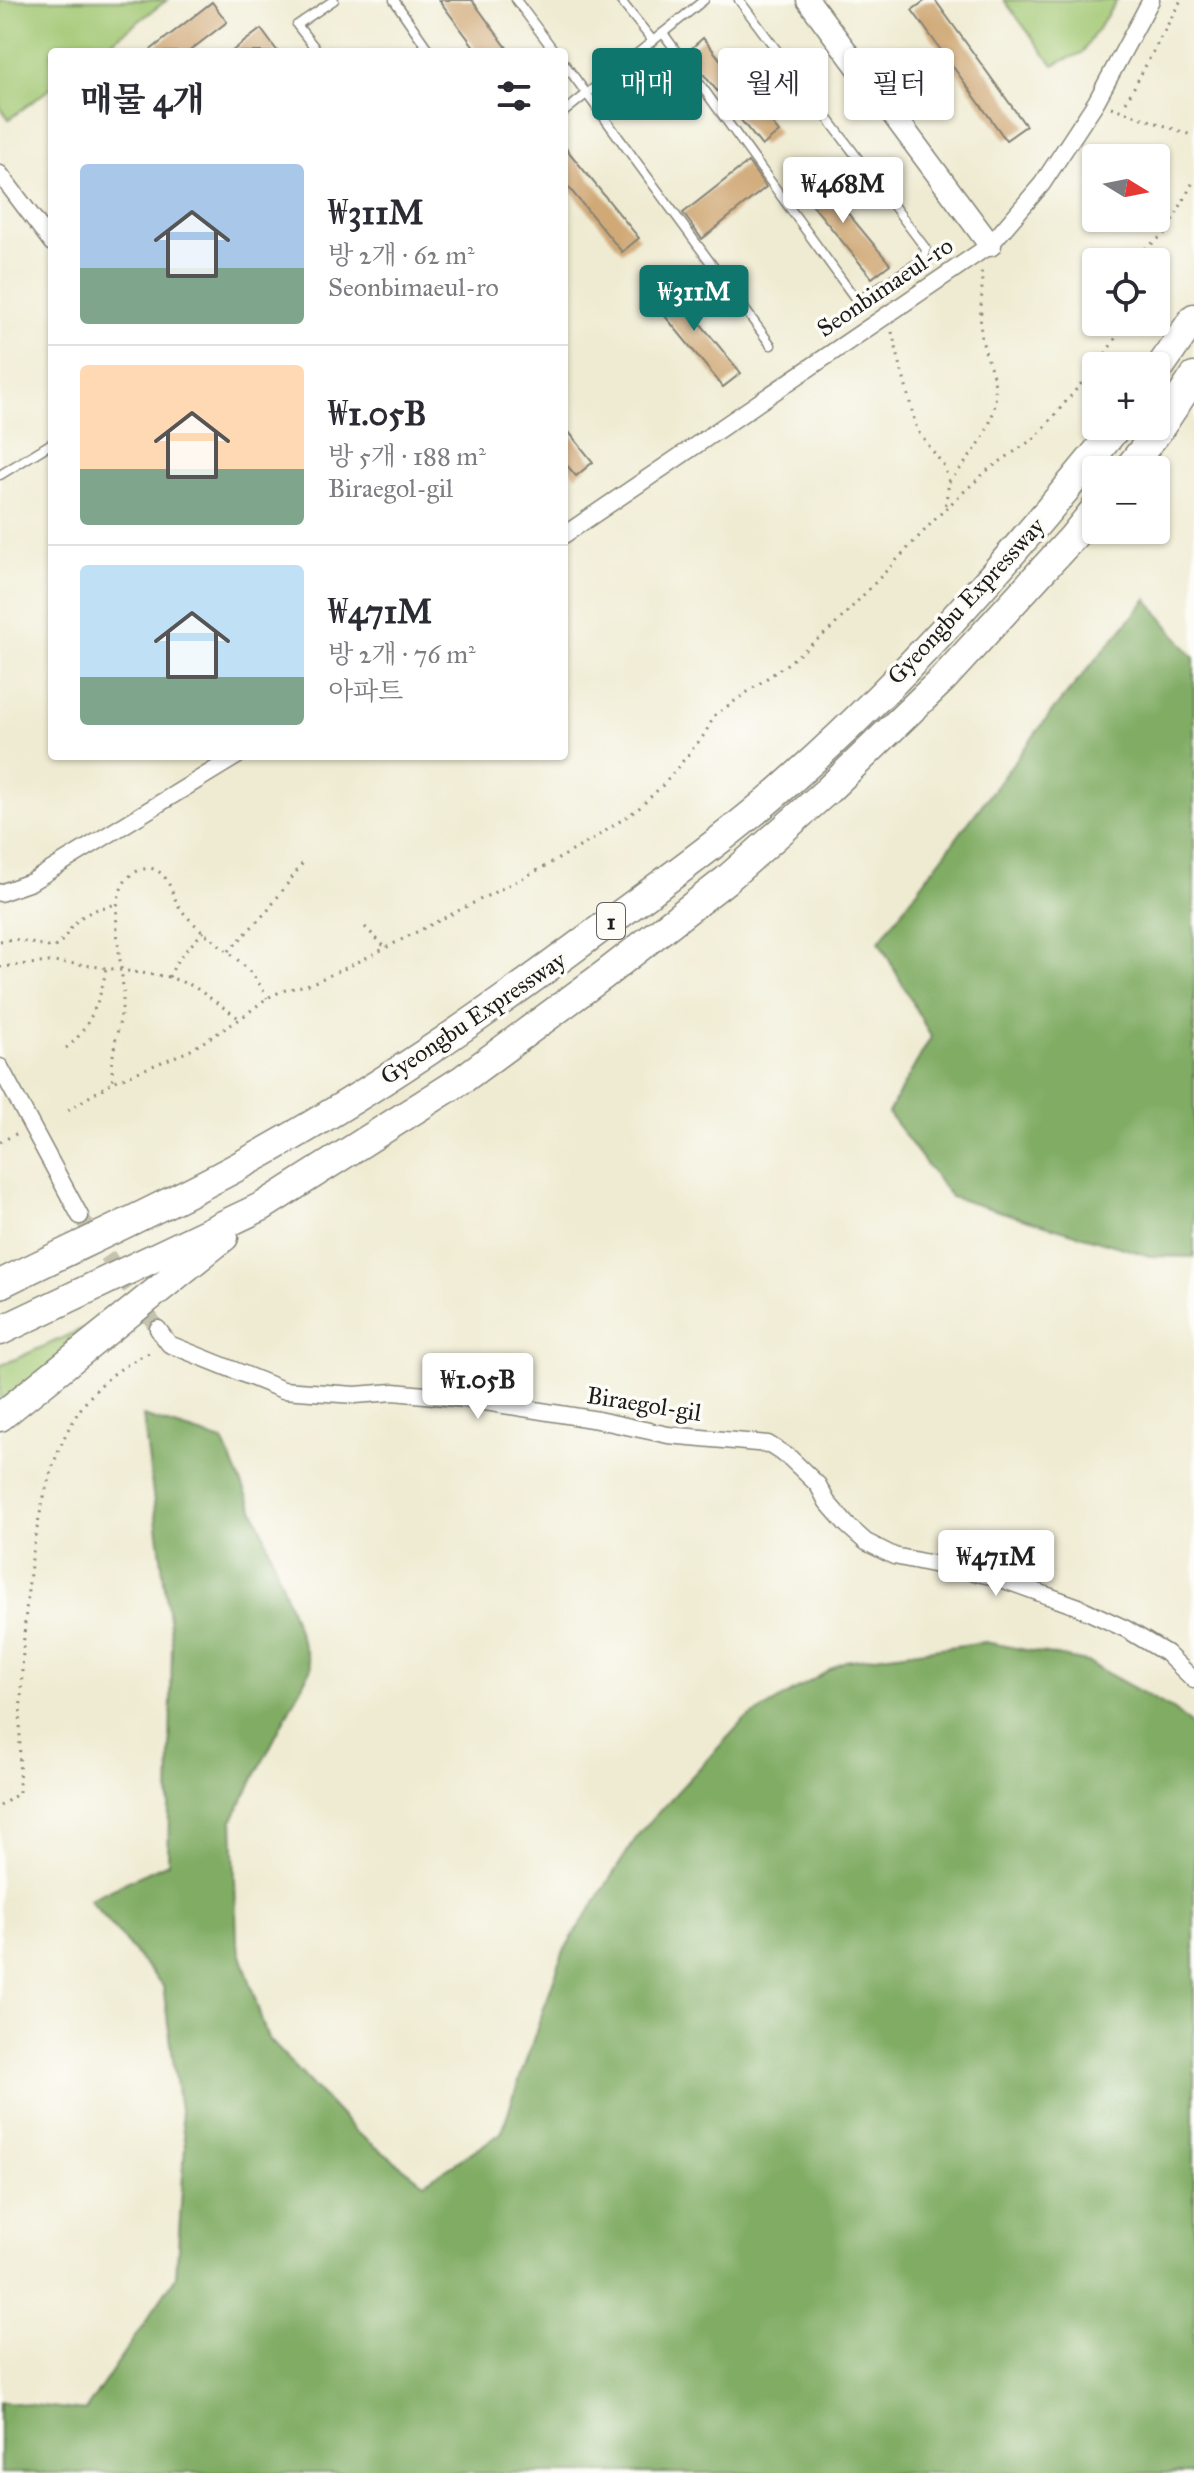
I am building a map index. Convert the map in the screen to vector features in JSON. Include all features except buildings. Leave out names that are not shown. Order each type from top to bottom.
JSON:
[{"type":"highway","points":[[1170,353],[1194,318]]},
{"type":"highway","points":[[1138,456],[1194,377]]},
{"type":"highway","name":"Gyeongbu Expressway","points":[[0,1284],[249,1161],[431,1048],[675,874],[798,774],[891,683],[970,601],[1107,440]]},
{"type":"highway","name":"Gyeongbu Expressway","points":[[0,1331],[263,1206],[463,1079],[726,880],[828,790],[943,679],[1082,526]]},
{"type":"highway","points":[[0,1263],[79,1236],[249,1161]]},
{"type":"highway","points":[[0,1417],[263,1206]]},
{"type":"main road","points":[[808,0],[984,254]]},
{"type":"street","name":"Seonbimaeul-ro","points":[[568,532],[984,254],[1042,184],[1096,102],[1151,0]]},
{"type":"street","points":[[0,174],[48,238]]},
{"type":"street","points":[[0,893],[31,882],[231,760]]},
{"type":"street","points":[[0,1067],[80,1216]]},
{"type":"street","points":[[158,1329],[169,1344]]},
{"type":"street","name":"Biraegol-gil","points":[[169,1344],[283,1390],[355,1395],[394,1392],[466,1399],[598,1420],[668,1435],[768,1444],[790,1458],[818,1485],[827,1502],[866,1542],[894,1556],[996,1577],[1076,1606],[1126,1629],[1166,1653],[1194,1680]]},
{"type":"lane","points":[[315,48],[297,25],[334,0]]},
{"type":"lane","points":[[394,0],[427,48]]},
{"type":"lane","points":[[516,0],[552,48]]},
{"type":"lane","points":[[620,0],[653,41]]},
{"type":"lane","points":[[568,109],[704,0]]},
{"type":"lane","points":[[663,33],[857,301],[924,259],[926,249],[739,0]]},
{"type":"lane","points":[[568,68],[771,345]]},
{"type":"lane","points":[[0,475],[48,445]]},
{"type":"path","points":[[1126,102],[1181,0]]},
{"type":"path","points":[[1096,102],[1194,136]]},
{"type":"path","points":[[1146,248],[1167,232],[1194,180]]},
{"type":"path","points":[[949,482],[979,446],[990,425],[994,404],[994,378],[984,351],[981,330],[984,254]]},
{"type":"path","points":[[891,329],[917,430],[944,466],[949,482],[945,509]]},
{"type":"path","points":[[68,1110],[113,1082],[189,1051],[267,998],[310,984],[542,868],[638,809],[664,784],[715,715],[833,627],[945,509],[989,469],[1036,437],[1102,359],[1117,336]]},
{"type":"path","points":[[229,951],[268,910],[305,860]]},
{"type":"path","points":[[113,1082],[112,1058],[123,995],[118,904],[120,889],[132,872],[156,869],[164,874],[181,910],[253,972],[267,998]]},
{"type":"path","points":[[0,941],[14,939],[53,948],[59,946],[80,919],[90,912],[118,904]]},
{"type":"path","points":[[365,927],[385,947]]},
{"type":"path","points":[[169,977],[178,959],[204,931]]},
{"type":"path","points":[[0,967],[49,962],[106,966],[169,977],[193,986],[240,1019]]},
{"type":"path","points":[[66,1048],[76,1040],[98,1000],[105,982],[106,966]]},
{"type":"path","points":[[0,1806],[19,1793],[24,1624],[38,1525],[54,1459],[84,1404],[120,1366],[169,1344]]},
{"type":"green space","points":[[0,0],[167,0],[103,48],[48,48],[48,90],[9,119],[0,107]]},
{"type":"green space","points":[[1004,0],[1117,0],[1082,53],[1053,65]]},
{"type":"green space","points":[[1147,599],[1194,658],[1194,1257],[1150,1256],[951,1197],[888,1113],[931,1037],[879,941],[1054,709]]},
{"type":"green space","points":[[93,1324],[95,1331],[0,1405],[0,1366]]},
{"type":"green space","points":[[143,1416],[223,1441],[263,1531],[311,1668],[233,1819],[237,1941],[267,2037],[356,2132],[424,2183],[501,2133],[564,1950],[640,1832],[743,1721],[845,1661],[985,1642],[1087,1662],[1174,1710],[1194,1728],[1194,2473],[0,2473],[0,2401],[85,2411],[176,2276],[185,2146],[163,1986],[89,1899],[168,1863],[172,1643]]},
{"type":"tunnel","points":[[80,1216],[158,1329]]}]
